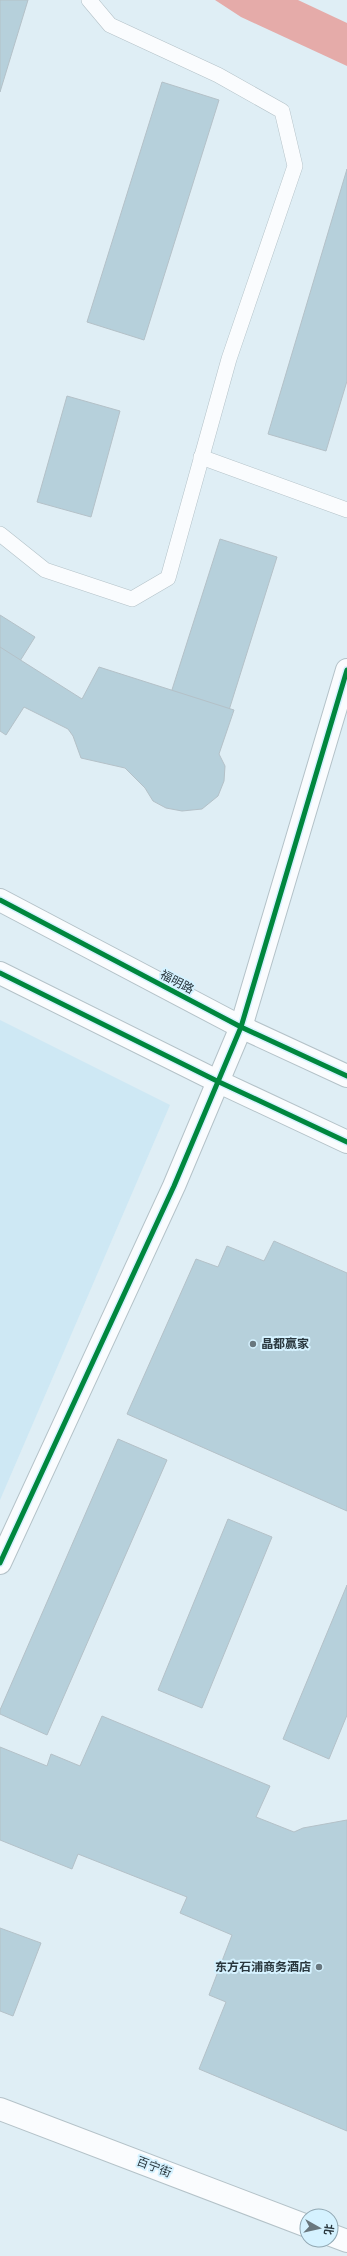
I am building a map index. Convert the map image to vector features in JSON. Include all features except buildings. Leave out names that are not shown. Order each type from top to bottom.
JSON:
[{"type":"street","points":[[0,1563],[174,1186],[241,1027],[347,670]]},
{"type":"street","name":"福明路","points":[[0,900],[241,1027],[347,1076]]},
{"type":"street","points":[[0,973],[217,1081],[347,1142]]},
{"type":"street","name":"百宁街","points":[[0,2109],[299,2223]]},
{"type":"lane","points":[[0,534],[45,570],[132,599],[168,578],[229,359],[295,166],[282,111],[218,75],[110,25],[89,0]]},
{"type":"lane","points":[[201,457],[347,510]]},
{"type":"shaded area","points":[[215,0],[298,0],[347,23],[347,66],[241,17]]},
{"type":"shaded area","points":[[0,1020],[170,1105],[0,1500]]},
{"type":"cycle path","points":[[0,1563],[174,1186],[241,1027],[347,670]]},
{"type":"cycle path","points":[[0,900],[241,1027],[347,1076]]},
{"type":"cycle path","points":[[0,973],[217,1081],[347,1142]]},
{"type":"place","name":"晶都赢家","points":[[253,1344]]},
{"type":"place","name":"东方石浦商务酒店","points":[[319,1967]]}]
